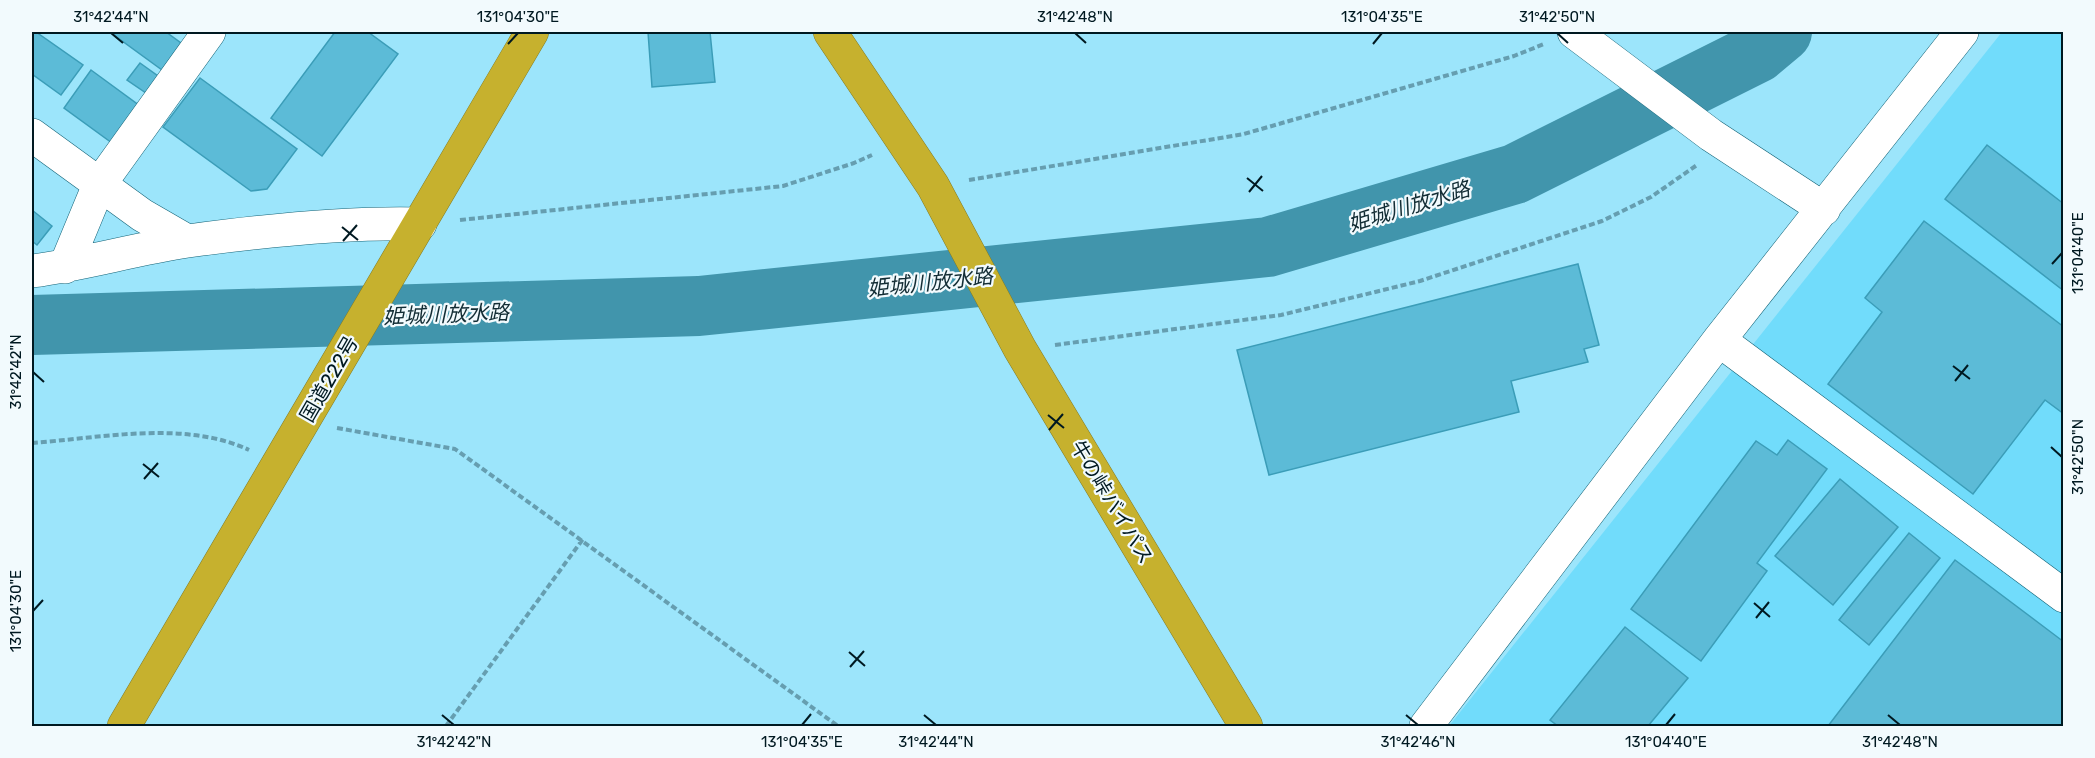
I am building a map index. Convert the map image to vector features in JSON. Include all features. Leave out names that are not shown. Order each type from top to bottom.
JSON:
[{"type":"highway","name":"国道222号","points":[[124,726],[532,32]]},
{"type":"highway","name":"牛の峠バイパス","points":[[830,32],[933,186],[1020,349],[1246,726]]},
{"type":"street","points":[[65,267],[99,185],[209,32]]},
{"type":"street","points":[[1426,726],[1719,340],[1962,32]]},
{"type":"street","points":[[1581,36],[1716,138],[1824,209]]},
{"type":"street","points":[[32,135],[142,215],[187,241]]},
{"type":"street","points":[[32,271],[65,267],[187,241],[375,223],[420,224]]},
{"type":"street","points":[[1719,340],[2064,596]]},
{"type":"path","points":[[933,186],[1244,134],[1581,36]]},
{"type":"path","points":[[1020,349],[1281,315],[1420,281],[1602,221],[1651,197],[1688,174],[1716,138]]},
{"type":"path","points":[[420,224],[783,186],[854,163],[902,140]]},
{"type":"path","points":[[303,422],[455,449],[583,539],[838,726]]},
{"type":"path","points":[[32,443],[186,432],[228,440],[280,464]]},
{"type":"path","points":[[446,726],[583,539]]},
{"type":"shaded area","points":[[2002,32],[2063,32],[2063,726],[1449,726]]},
{"type":"building","points":[[32,32],[36,32],[83,65],[61,95],[32,74]]},
{"type":"building","points":[[116,32],[166,32],[181,43],[162,70],[114,35]]},
{"type":"building","points":[[335,32],[368,32],[398,54],[322,156],[271,118]]},
{"type":"building","points":[[648,32],[710,32],[715,82],[652,87]]},
{"type":"building","points":[[140,63],[158,76],[146,93],[127,80]]},
{"type":"building","points":[[91,70],[140,106],[112,143],[64,108]]},
{"type":"building","points":[[200,78],[297,149],[267,189],[251,191],[163,127]]},
{"type":"building","points":[[1987,145],[2064,204],[2064,291],[1945,199]]},
{"type":"building","points":[[32,210],[52,226],[37,245],[32,241]]},
{"type":"building","points":[[1924,221],[2064,327],[2064,414],[2045,400],[1973,494],[1828,384],[1882,312],[1865,298]]},
{"type":"building","points":[[1578,264],[1599,345],[1584,349],[1588,362],[1511,381],[1519,412],[1269,475],[1237,350]]},
{"type":"building","points":[[1788,440],[1827,469],[1757,563],[1767,571],[1701,661],[1631,609],[1756,441],[1777,455]]},
{"type":"building","points":[[1840,479],[1898,527],[1833,605],[1775,556]]},
{"type":"building","points":[[1909,533],[1940,558],[1869,645],[1839,620]]},
{"type":"building","points":[[1955,560],[2064,642],[2064,726],[1828,726]]},
{"type":"building","points":[[1625,627],[1688,678],[1648,726],[1558,726],[1550,720]]},
{"type":"waterway","name":"姫城川放水路","points":[[32,325],[699,306],[1268,247],[1515,174],[1757,53],[1782,32]]}]
